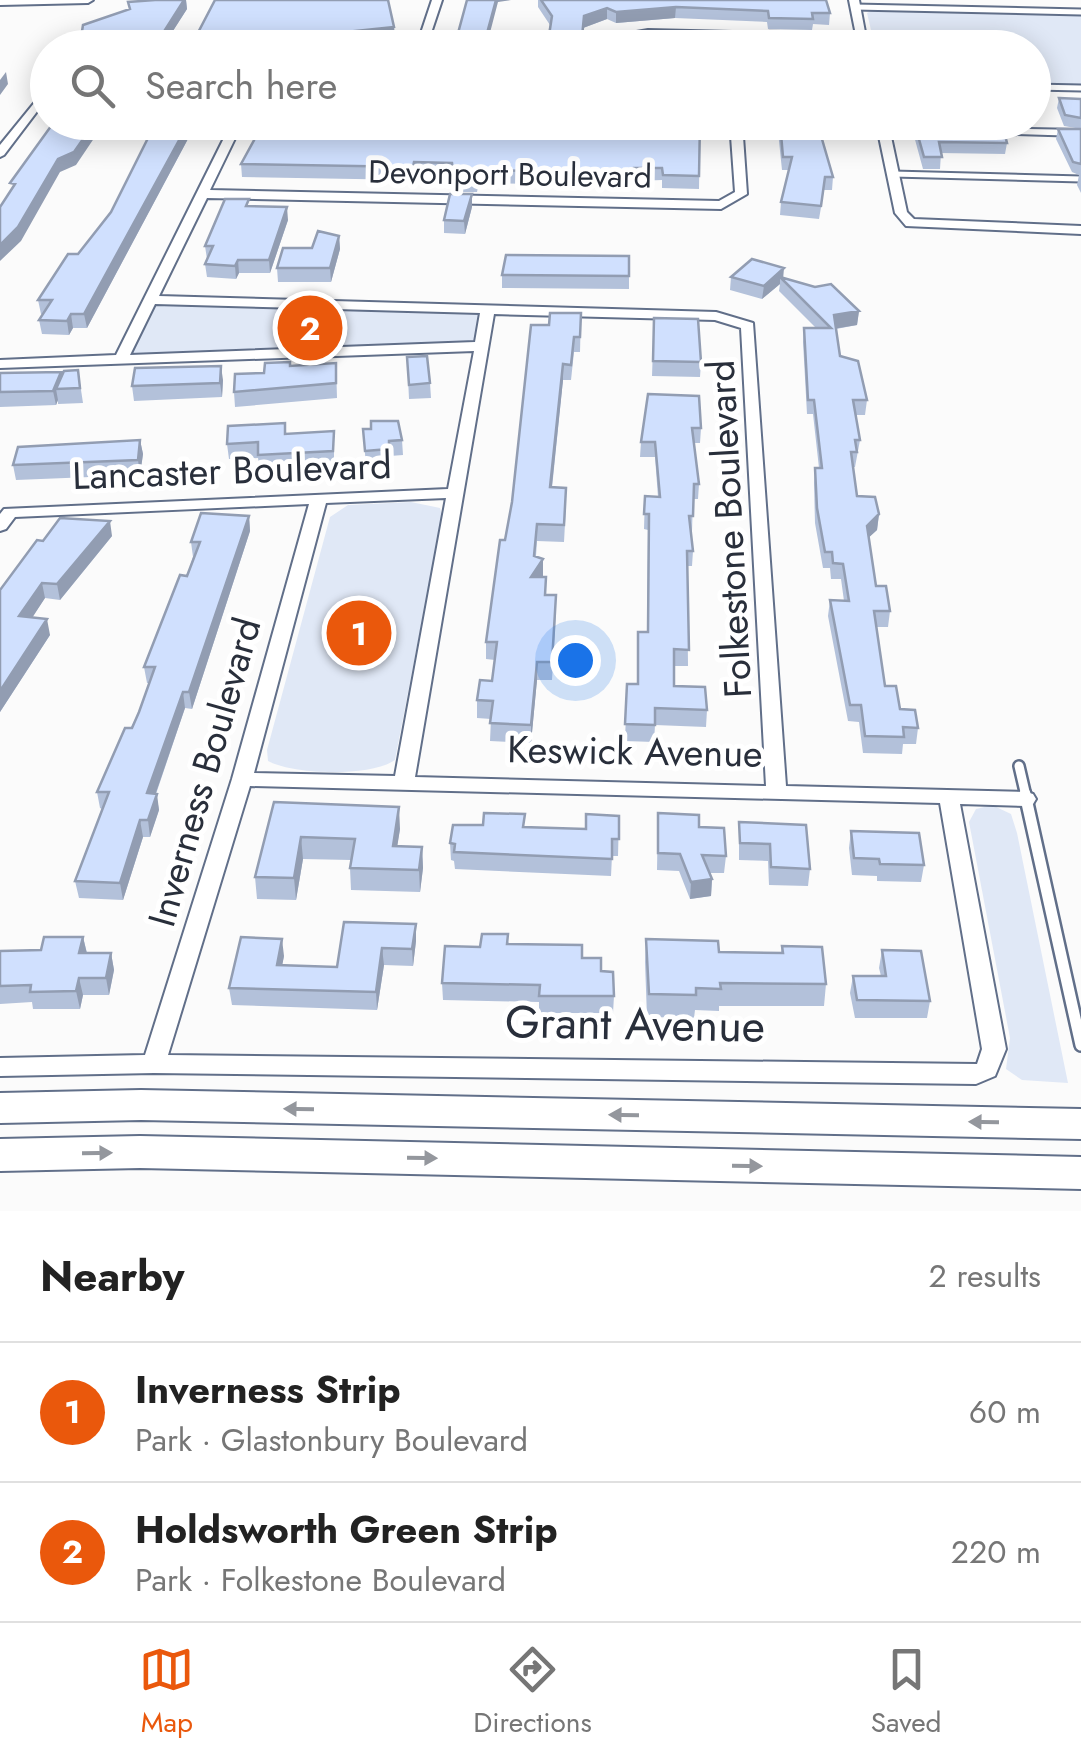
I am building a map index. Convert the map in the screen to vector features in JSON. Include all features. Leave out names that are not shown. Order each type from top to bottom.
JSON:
[{"type":"main road","points":[[0,1108],[141,1106],[1081,1124]]},
{"type":"main road","points":[[0,1155],[140,1152],[1081,1173]]},
{"type":"street","points":[[0,2],[88,0]]},
{"type":"street","points":[[427,30],[437,0]]},
{"type":"street","points":[[854,4],[859,30]]},
{"type":"street","points":[[0,153],[30,113]]},
{"type":"street","points":[[1051,132],[1081,133]]},
{"type":"street","points":[[121,359],[230,140]]},
{"type":"street","name":"Devonport Boulevard","points":[[204,194],[721,204],[740,194],[737,140]]},
{"type":"street","points":[[885,140],[901,213],[910,224],[1081,230]]},
{"type":"street","name":"Folkestone Boulevard","points":[[150,300],[716,316],[748,326],[776,790]]},
{"type":"street","points":[[404,781],[488,310]]},
{"type":"street","points":[[0,364],[482,346]]},
{"type":"street","name":"Lancaster Boulevard","points":[[3,517],[456,493]]},
{"type":"street","name":"Inverness Boulevard","points":[[154,1064],[242,779],[319,499]]},
{"type":"street","name":"Keswick Avenue","points":[[242,779],[1026,798]]},
{"type":"street","name":"Grant Avenue","points":[[0,1067],[154,1064],[976,1075],[986,1070],[994,1049],[949,796]]},
{"type":"lane","points":[[854,4],[1081,12]]},
{"type":"lane","points":[[1051,87],[1081,88]]},
{"type":"lane","points":[[893,174],[1081,179]]},
{"type":"lane","points":[[1019,766],[1081,1045]]},
{"type":"shaded area","points":[[875,9],[1081,14],[1081,85],[1051,84],[1051,30],[871,30],[867,13]]},
{"type":"shaded area","points":[[150,300],[488,310],[482,346],[121,359]]},
{"type":"shaded area","points":[[411,502],[440,508],[442,516],[395,760],[369,769],[332,772],[295,769],[268,761],[267,750],[330,517],[348,505]]},
{"type":"shaded area","points":[[992,805],[1011,814],[1017,833],[1068,1083],[1022,1080],[1006,1069],[1010,1038],[969,822],[976,809]]},
{"type":"building","points":[[184,0],[165,30],[82,30],[83,25],[130,9],[128,2]]},
{"type":"building","points":[[215,0],[388,0],[394,27],[365,30],[199,30]]},
{"type":"building","points":[[467,0],[496,0],[488,30],[459,30]]},
{"type":"building","points":[[541,0],[826,0],[830,13],[812,13],[813,19],[769,18],[768,11],[676,7],[616,12],[607,8],[584,16],[583,30],[550,30],[552,16]]},
{"type":"building","points":[[1059,98],[1081,99],[1081,118],[1065,115]]},
{"type":"building","points":[[1058,129],[1081,129],[1081,164],[1073,162]]},
{"type":"building","points":[[41,140],[82,140],[74,152],[58,159],[18,227],[0,245],[0,207],[15,184],[10,183]]},
{"type":"building","points":[[147,140],[179,140],[84,314],[71,314],[67,321],[39,320],[52,300],[38,300],[68,254],[78,254],[111,212]]},
{"type":"building","points":[[254,140],[700,140],[699,176],[663,175],[662,168],[634,168],[634,173],[479,170],[477,179],[454,179],[452,163],[414,162],[413,167],[241,164]]},
{"type":"building","points":[[782,140],[822,140],[833,177],[825,177],[821,206],[781,202],[792,157],[783,157]]},
{"type":"building","points":[[919,140],[1007,143],[939,142],[942,157],[924,157]]},
{"type":"building","points":[[450,194],[472,194],[464,221],[444,220]]},
{"type":"building","points":[[225,199],[249,199],[246,206],[287,207],[269,260],[238,260],[235,266],[205,264],[213,246],[205,246]]},
{"type":"building","points":[[318,231],[339,236],[330,268],[277,268],[283,248],[312,248]]},
{"type":"building","points":[[506,255],[629,256],[629,276],[502,275]]},
{"type":"building","points":[[752,259],[784,268],[764,286],[731,277]]},
{"type":"building","points":[[780,277],[815,287],[831,284],[859,311],[834,315],[840,356],[858,361],[867,400],[853,400],[860,440],[855,440],[857,452],[851,452],[857,496],[875,497],[879,514],[867,526],[876,586],[886,586],[890,611],[874,611],[885,686],[896,686],[900,709],[915,710],[918,728],[903,727],[904,737],[865,736],[861,705],[850,705],[830,600],[849,601],[843,564],[833,563],[832,552],[825,552],[817,508],[815,468],[822,468],[814,400],[808,400],[804,328],[831,328]]},
{"type":"building","points":[[550,313],[581,313],[580,337],[574,337],[571,365],[563,364],[550,487],[566,488],[564,525],[537,524],[534,556],[543,559],[531,577],[546,577],[545,595],[556,595],[552,662],[537,662],[531,725],[490,723],[493,701],[477,700],[480,680],[492,681],[497,642],[486,642],[500,540],[505,540],[512,502],[531,325],[549,325]]},
{"type":"building","points":[[654,318],[698,319],[701,362],[653,361]]},
{"type":"building","points":[[427,356],[430,383],[409,385],[407,357]]},
{"type":"building","points":[[290,362],[290,366],[336,363],[336,383],[234,392],[235,374],[264,373],[265,363]]},
{"type":"building","points":[[221,366],[220,383],[132,386],[135,368]]},
{"type":"building","points":[[78,370],[80,388],[56,389],[64,371]]},
{"type":"building","points":[[61,372],[53,391],[0,392],[0,373]]},
{"type":"building","points":[[648,394],[699,396],[701,428],[692,428],[699,484],[694,484],[693,516],[689,516],[693,551],[687,551],[689,650],[674,649],[674,686],[705,687],[707,710],[655,708],[655,725],[625,724],[627,684],[638,684],[638,632],[648,632],[649,514],[644,514],[645,496],[660,497],[655,442],[641,442]]},
{"type":"building","points":[[371,421],[398,421],[402,440],[389,441],[389,449],[365,451],[363,429],[371,429]]},
{"type":"building","points":[[285,423],[285,434],[334,431],[333,451],[258,455],[258,442],[227,444],[228,426]]},
{"type":"building","points":[[140,440],[138,460],[13,465],[18,447]]},
{"type":"building","points":[[201,513],[249,516],[189,692],[183,692],[147,793],[157,794],[148,820],[140,820],[120,883],[75,881],[109,792],[97,792],[125,728],[132,728],[139,712],[155,667],[144,667],[180,575],[187,576],[200,542],[191,542]]},
{"type":"building","points":[[60,518],[110,521],[57,584],[42,583],[19,616],[47,619],[0,691],[0,590],[37,540],[43,541]]},
{"type":"building","points":[[274,802],[399,807],[393,846],[422,847],[419,870],[350,868],[355,839],[301,837],[294,878],[255,877]]},
{"type":"building","points":[[484,813],[525,814],[523,827],[586,829],[586,814],[619,816],[619,839],[612,839],[612,859],[454,852],[455,844],[450,843],[453,825],[483,825]]},
{"type":"building","points":[[658,813],[699,815],[699,827],[724,828],[726,856],[702,855],[712,879],[691,882],[680,854],[658,853]]},
{"type":"building","points":[[739,822],[806,825],[810,869],[771,867],[770,844],[740,843]]},
{"type":"building","points":[[851,831],[919,833],[924,865],[880,864],[879,859],[854,858]]},
{"type":"building","points":[[344,922],[416,924],[412,949],[382,948],[376,992],[229,988],[241,937],[282,939],[277,965],[337,967]]},
{"type":"building","points":[[482,934],[508,934],[507,944],[582,945],[582,958],[601,958],[601,971],[613,972],[614,996],[539,996],[540,985],[442,983],[445,946],[480,947]]},
{"type":"building","points":[[44,937],[83,937],[79,953],[111,953],[106,978],[79,978],[76,991],[30,992],[31,985],[0,986],[0,951],[41,950]]},
{"type":"building","points":[[646,939],[718,941],[719,952],[783,953],[782,946],[822,947],[826,984],[720,983],[721,989],[696,988],[696,995],[649,994]]},
{"type":"building","points":[[882,950],[921,951],[930,1001],[857,1000],[853,976],[886,976]]},
{"type":"place","name":"Holdsworth Green Strip","points":[[310,328]]},
{"type":"place","name":"Inverness Strip","points":[[359,633]]}]
